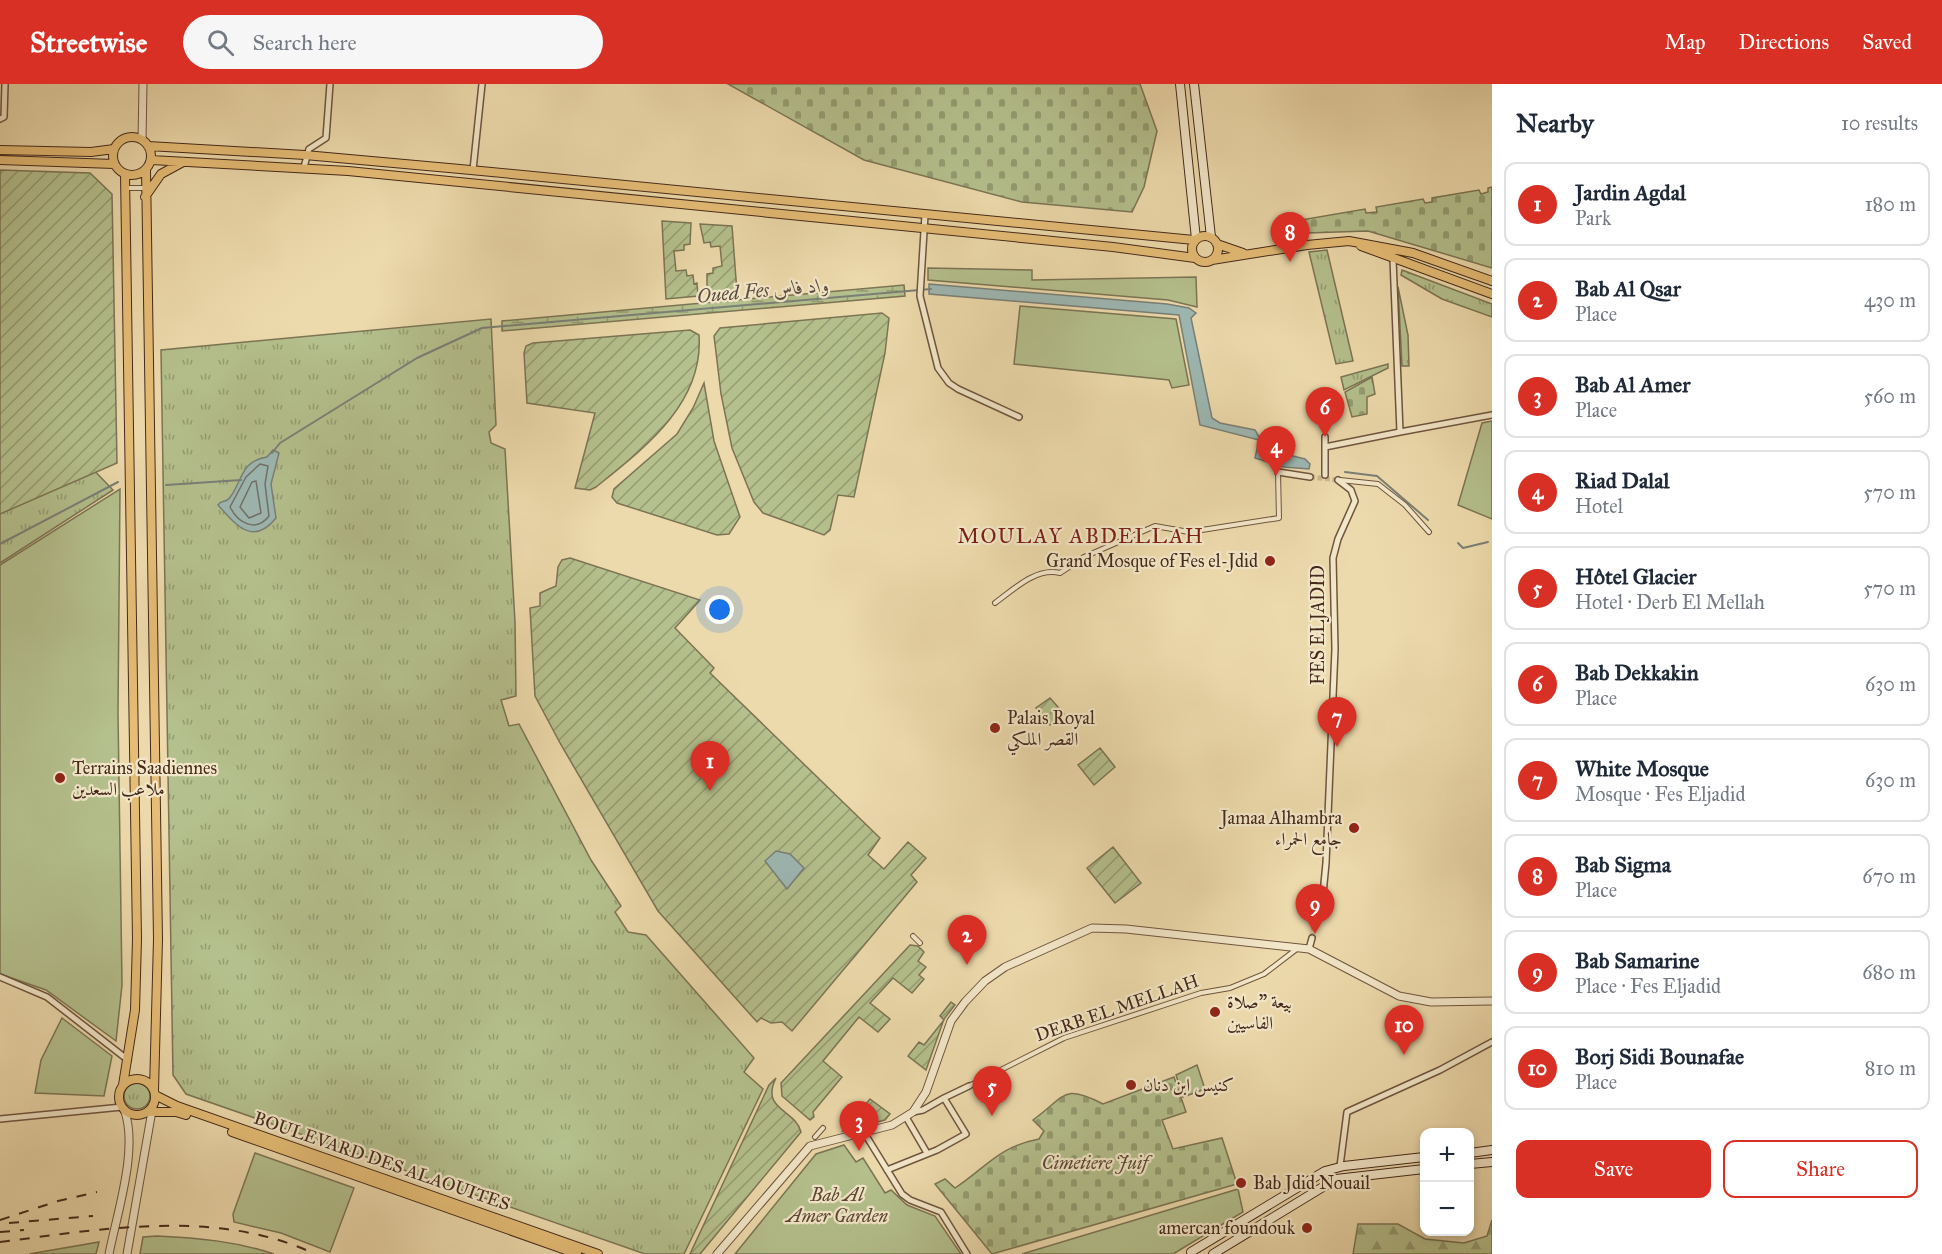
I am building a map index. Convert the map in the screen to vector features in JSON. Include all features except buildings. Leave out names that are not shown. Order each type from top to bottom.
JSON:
[{"type":"main road","points":[[1180,84],[1195,240],[1191,250],[1195,258]]},
{"type":"main road","points":[[1194,84],[1214,241],[1218,253],[1212,260]]},
{"type":"main road","points":[[114,164],[114,149],[119,142],[128,137],[145,143],[168,146],[473,170],[1195,240],[1203,236],[1246,254]]},
{"type":"main road","points":[[124,174],[137,939],[135,1010],[128,1060],[119,1097],[123,1108],[135,1115],[151,1110],[155,1093],[158,939],[145,193],[146,170],[151,160],[145,143]]},
{"type":"main road","points":[[0,150],[91,152],[114,149]]},
{"type":"main road","points":[[0,160],[114,164],[124,174],[136,175],[146,170]]},
{"type":"main road","points":[[151,160],[304,167],[492,185],[680,206],[1164,252],[1195,258],[1201,262],[1349,241],[1413,253],[1492,281]]},
{"type":"main road","points":[[145,193],[171,166],[188,160]]},
{"type":"main road","points":[[492,172],[492,185]]},
{"type":"main road","points":[[1349,241],[1492,294]]},
{"type":"main road","points":[[123,1085],[138,1079],[148,1082],[155,1093]]},
{"type":"main road","name":"BOULEVARD DES ALAOUITES","points":[[155,1093],[177,1106],[598,1254]]},
{"type":"main road","name":"BOULEVARD DES ALAOUITES","points":[[151,1110],[176,1112],[577,1254]]},
{"type":"main road","points":[[1474,1152],[1492,1150]]},
{"type":"main road","points":[[1191,1252],[1321,1174],[1340,1166],[1420,1158]]},
{"type":"main road","points":[[1474,1164],[1492,1162]]},
{"type":"main road","points":[[1213,1254],[1336,1179],[1420,1169]]},
{"type":"street","points":[[0,120],[4,117],[5,84]]},
{"type":"street","points":[[143,84],[145,143]]},
{"type":"street","points":[[304,167],[305,155],[309,149],[326,138],[330,84]]},
{"type":"street","points":[[473,170],[482,84]]},
{"type":"street","points":[[168,146],[168,160]]},
{"type":"street","points":[[91,152],[91,162]]},
{"type":"street","points":[[460,169],[460,182]]},
{"type":"street","points":[[125,188],[145,193]]},
{"type":"street","points":[[680,206],[682,192]]},
{"type":"street","points":[[925,215],[920,296],[938,368],[949,383],[1019,417]]},
{"type":"street","points":[[1393,259],[1400,432]]},
{"type":"street","points":[[1325,447],[1492,415]]},
{"type":"street","points":[[1325,437],[1325,475]]},
{"type":"street","points":[[995,603],[1030,578],[1051,570],[1060,573],[1084,557],[1155,526],[1189,532],[1279,518],[1278,472],[1310,477]]},
{"type":"street","points":[[1339,480],[1378,484],[1405,505],[1428,532]]},
{"type":"street","name":"FES ELJADID","points":[[1315,922],[1323,894],[1326,863],[1335,649],[1333,558],[1338,539],[1355,501],[1351,490],[1339,480]]},
{"type":"street","points":[[717,1254],[807,1148],[892,1125],[913,1112],[926,1092],[951,1021],[972,993],[1005,967],[1073,936],[1100,927],[1309,949],[1399,996],[1431,1002],[1492,1001]]},
{"type":"street","points":[[913,936],[920,943]]},
{"type":"street","points":[[1309,949],[1312,938]]},
{"type":"street","name":"DERB EL MELLAH","points":[[913,1112],[923,1110],[1064,1038],[1201,993],[1230,988],[1264,975],[1299,948]]},
{"type":"street","points":[[0,977],[47,997],[128,1060]]},
{"type":"street","points":[[1340,1166],[1347,1112],[1440,1070],[1492,1042]]},
{"type":"street","points":[[887,1170],[966,1134],[944,1098]]},
{"type":"street","points":[[0,1119],[123,1108],[129,1124],[130,1145],[110,1254]]},
{"type":"street","points":[[127,1254],[151,1110]]},
{"type":"street","points":[[906,1118],[927,1153]]},
{"type":"street","points":[[815,1137],[823,1128]]},
{"type":"street","points":[[865,1134],[905,1196],[941,1212],[967,1254]]},
{"type":"green space","points":[[728,84],[1140,84],[1157,131],[1144,187],[1132,212],[1022,202],[864,160]]},
{"type":"green space","points":[[0,170],[90,173],[112,194],[117,463],[0,514]]},
{"type":"green space","points":[[1492,187],[1492,268],[1368,231],[1307,233],[1298,230],[1295,221],[1365,209],[1366,213],[1377,212],[1376,207],[1423,199],[1425,203],[1432,202],[1432,198],[1479,190],[1481,194],[1488,192],[1488,188]]},
{"type":"green space","points":[[662,221],[691,223],[690,244],[684,245],[684,250],[674,251],[676,271],[686,270],[687,276],[693,275],[694,284],[697,283],[698,296],[666,299]]},
{"type":"green space","points":[[700,224],[732,226],[737,292],[707,295],[707,274],[713,273],[713,268],[722,266],[720,246],[711,247],[710,242],[704,243]]},
{"type":"green space","points":[[1327,250],[1353,361],[1336,364],[1309,252]]},
{"type":"green space","points":[[928,268],[1032,270],[1032,280],[1196,277],[1197,307],[1168,300],[928,280]]},
{"type":"green space","points":[[1402,270],[1492,304],[1492,317],[1442,299],[1401,275]]},
{"type":"green space","points":[[904,285],[905,296],[502,331],[502,321]]},
{"type":"green space","points":[[1398,287],[1408,335],[1409,366],[1402,366]]},
{"type":"green space","points":[[1020,306],[1176,319],[1189,385],[1172,388],[1169,380],[1014,364]]},
{"type":"green space","points":[[882,313],[889,318],[885,353],[854,497],[838,495],[830,530],[824,535],[763,513],[754,502],[732,448],[721,394],[714,336],[720,328]]},
{"type":"green space","points":[[491,319],[496,425],[489,432],[491,443],[505,449],[515,622],[516,696],[501,700],[509,726],[519,724],[591,860],[621,906],[615,912],[628,932],[646,935],[754,1058],[744,1072],[763,1089],[684,1254],[645,1254],[186,1094],[173,1075],[161,350]]},
{"type":"green space","points":[[690,330],[699,335],[698,360],[692,383],[667,423],[633,457],[596,487],[590,490],[575,488],[595,413],[527,403],[524,353],[526,346],[533,343]]},
{"type":"green space","points":[[1388,364],[1388,368],[1344,390],[1341,377]]},
{"type":"green space","points":[[1372,377],[1375,394],[1367,397],[1367,414],[1352,417],[1345,392]]},
{"type":"green space","points":[[704,383],[714,441],[740,517],[729,534],[717,535],[617,503],[612,497],[614,489],[677,434],[693,408]]},
{"type":"green space","points":[[1492,421],[1492,519],[1458,505],[1482,423]]},
{"type":"green space","points":[[0,448],[85,461],[113,490],[0,563]]},
{"type":"green space","name":"Terrains Saadiennes ملاعب السعدين","points":[[120,489],[118,713],[122,985],[116,1041],[46,990],[0,974],[0,565]]},
{"type":"green space","points":[[570,558],[700,600],[675,628],[714,668],[710,673],[880,838],[868,855],[884,869],[908,842],[926,858],[911,875],[917,882],[792,1031],[782,1022],[771,1023],[761,1018],[757,1022],[658,911],[535,696],[530,608],[540,606],[540,593],[556,586],[558,567],[562,560]]},
{"type":"green space","points":[[1050,698],[1064,714],[1050,725],[1036,708]]},
{"type":"green space","points":[[1100,748],[1115,767],[1094,785],[1078,765]]},
{"type":"green space","points":[[1113,847],[1141,883],[1115,903],[1087,868]]},
{"type":"green space","points":[[910,945],[918,946],[924,952],[918,961],[926,967],[919,975],[924,979],[912,993],[893,978],[870,1003],[890,1019],[878,1032],[859,1017],[823,1061],[842,1077],[813,1112],[814,1117],[810,1120],[782,1096],[781,1083]]},
{"type":"green space","points":[[951,1002],[955,1005],[944,1020],[940,1016]]},
{"type":"green space","points":[[62,1018],[112,1056],[104,1096],[35,1093],[41,1060]]},
{"type":"green space","points":[[943,1021],[926,1070],[908,1056],[919,1042],[924,1045]]},
{"type":"green space","points":[[1197,1065],[1205,1089],[1183,1097],[1176,1075]]},
{"type":"green space","name":"Cimetiere Juif","points":[[1174,1077],[1186,1112],[1162,1120],[1173,1149],[1222,1138],[1237,1184],[992,1254],[935,1184],[945,1179],[955,1188],[1003,1152],[1025,1142],[1039,1139],[1044,1131],[1033,1120],[1065,1095],[1080,1094],[1103,1104]]},
{"type":"green space","points":[[776,1078],[772,1097],[775,1103],[798,1124],[801,1132],[700,1254],[690,1254],[769,1085]]},
{"type":"green space","points":[[137,1083],[146,1087],[150,1096],[146,1105],[137,1109],[128,1105],[124,1096],[128,1087]]},
{"type":"green space","points":[[870,1099],[890,1114],[885,1120],[843,1131]]},
{"type":"green space","name":"Bab Al Amer Garden","points":[[844,1145],[856,1162],[863,1158],[885,1193],[891,1190],[907,1205],[935,1216],[961,1254],[735,1254],[816,1154]]},
{"type":"green space","points":[[255,1153],[354,1188],[330,1252],[281,1233],[234,1222],[233,1214]]},
{"type":"green space","points":[[1238,1189],[1243,1212],[1173,1254],[1022,1254]]},
{"type":"green space","points":[[1492,1220],[1492,1254],[1353,1254],[1358,1224],[1398,1224],[1425,1239],[1464,1243],[1487,1236]]},
{"type":"green space","points":[[143,1237],[216,1241],[274,1254],[140,1254]]},
{"type":"green space","points":[[99,1242],[96,1254],[29,1254]]},
{"type":"water","points":[[929,284],[1167,304],[1189,308],[1196,313],[1191,318],[1212,418],[1220,423],[1255,430],[1264,445],[1286,450],[1285,454],[1305,459],[1310,464],[1309,469],[1284,467],[1255,458],[1259,440],[1200,425],[1179,315],[929,294]]},
{"type":"water","points":[[273,450],[279,453],[271,484],[276,518],[268,527],[252,532],[238,525],[218,505],[231,496],[252,462],[267,457]]},
{"type":"water","points":[[776,851],[790,854],[804,868],[787,889],[765,861]]},
{"type":"waterway","name":"Oued Fes واد فاس","points":[[272,453],[280,443],[417,358],[482,328],[931,289]]},
{"type":"waterway","name":"Oued Fes واد فاس","points":[[1345,472],[1377,476],[1428,520]]},
{"type":"waterway","name":"Oued Fes واد فاس","points":[[166,485],[241,480]]},
{"type":"waterway","name":"Oued Fes واد فاس","points":[[0,544],[118,482]]},
{"type":"waterway","name":"Oued Fes واد فاس","points":[[1458,543],[1463,548],[1488,542]]},
{"type":"tunnel","points":[[1310,477],[1338,480]]},
{"type":"tunnel","points":[[1312,938],[1315,922]]},
{"type":"railway","points":[[0,1220],[58,1201],[97,1192]]},
{"type":"railway","points":[[9,1223],[93,1216]]},
{"type":"railway","points":[[0,1242],[119,1228],[199,1227],[239,1231],[278,1240],[315,1254]]},
{"type":"railway","points":[[0,1232],[24,1230]]},
{"type":"place","name":"Bab Sigma","points":[[1290,262]]},
{"type":"place","name":"Bab Dekkakin","points":[[1325,437]]},
{"type":"place","name":"Riad Dalal","points":[[1276,476]]},
{"type":"place","name":"Grand Mosque of Fes el-Jdid","points":[[1270,561]]},
{"type":"place","name":"Palais Royal القصر الملكي","points":[[995,728]]},
{"type":"place","name":"White Mosque","points":[[1337,747]]},
{"type":"place","name":"Terrains Saadiennes ملاعب السعدين","points":[[60,778]]},
{"type":"place","name":"Jardin Agdal","points":[[710,791]]},
{"type":"place","name":"Jamaa Alhambra جامع الحمراء","points":[[1354,828]]},
{"type":"place","name":"Bab Samarine","points":[[1315,934]]},
{"type":"place","name":"Bab Al Qsar","points":[[967,965]]},
{"type":"place","name":"بيعة \"صلاة الفاسيين","points":[[1215,1012]]},
{"type":"place","name":"Borj Sidi Bounafae","points":[[1404,1055]]},
{"type":"place","name":"كنيس ابن دنان","points":[[1131,1085]]},
{"type":"place","name":"Hôtel Glacier","points":[[992,1116]]},
{"type":"place","name":"Bab Al Amer","points":[[859,1151]]},
{"type":"place","name":"Bab Jdid Nouail","points":[[1241,1183]]},
{"type":"place","name":"amercan foundouk","points":[[1307,1228]]},
{"type":"district","name":"MOULAY ABDELLAH","points":[[1081,536]]}]
